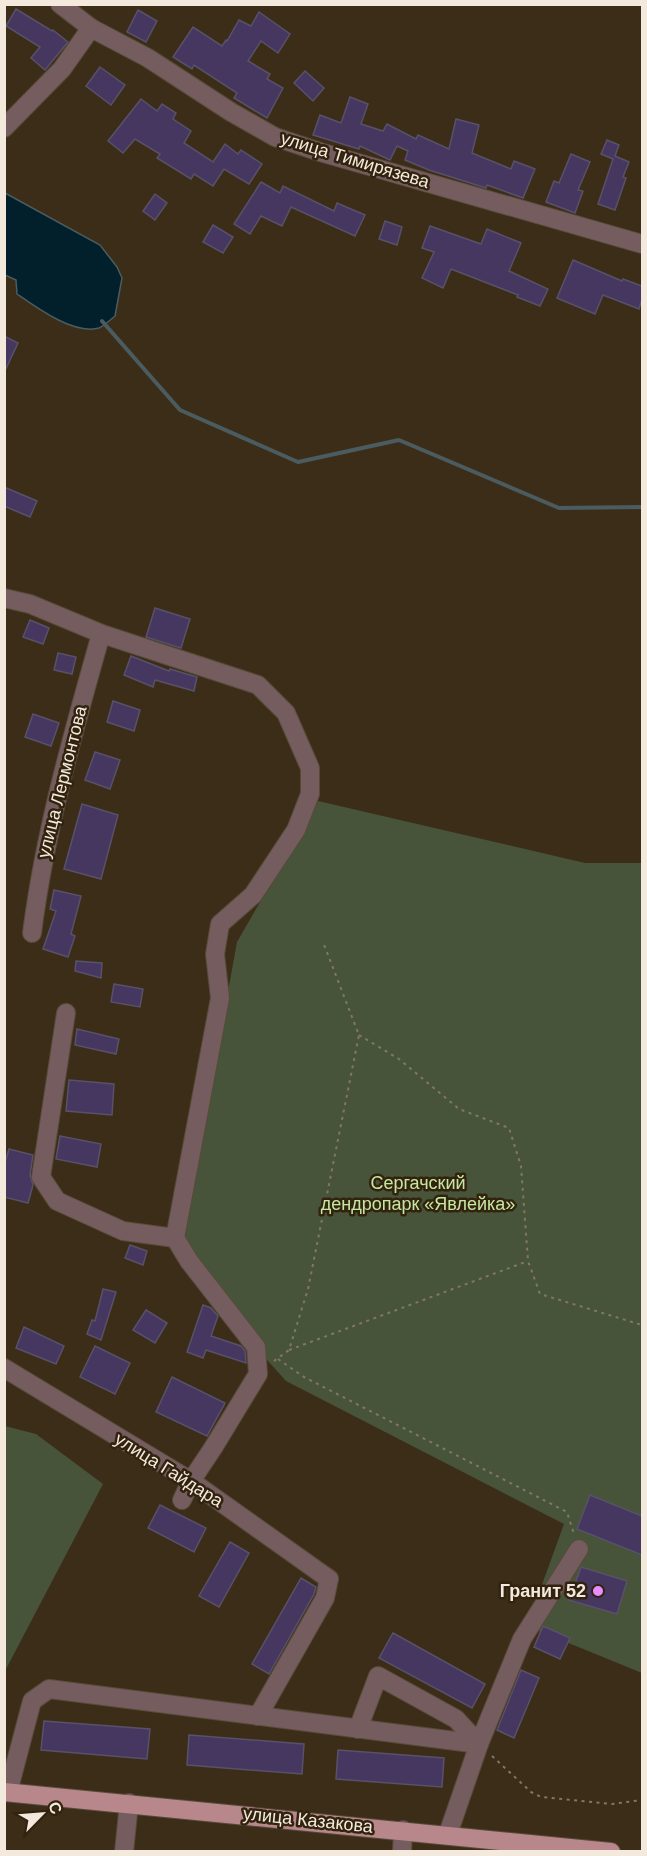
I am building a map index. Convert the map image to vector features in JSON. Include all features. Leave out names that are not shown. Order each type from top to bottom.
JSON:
[{"type":"main road","name":"улица Казакова","points":[[6,1792],[448,1834],[570,1849],[610,1851]]},
{"type":"street","name":"улица Тимирязева","points":[[60,4],[91,28],[148,58],[231,112],[275,137],[320,152],[642,244]]},
{"type":"street","points":[[4,128],[62,69],[91,28]]},
{"type":"street","points":[[4,598],[30,604],[101,634],[258,685],[286,713],[310,768],[310,794],[296,830],[253,895],[220,924],[215,954],[220,998],[175,1238],[189,1261],[256,1347],[258,1374],[191,1481],[182,1500]]},
{"type":"street","name":"улица Лермонтова","points":[[32,933],[39,877],[63,768],[101,634]]},
{"type":"street","points":[[66,1013],[41,1177],[57,1201],[123,1231],[175,1238]]},
{"type":"street","name":"улица Гайдара","points":[[4,1368],[191,1481],[329,1579],[325,1598],[258,1716]]},
{"type":"street","points":[[448,1834],[479,1744],[522,1639],[579,1550]]},
{"type":"street","points":[[358,1729],[378,1676],[456,1719],[479,1744]]},
{"type":"street","points":[[6,1792],[32,1701],[49,1689],[479,1744]]},
{"type":"street","points":[[124,1851],[129,1803]]},
{"type":"street","points":[[402,1851],[403,1830]]},
{"type":"path","points":[[289,1350],[308,1289],[359,1035],[322,942]]},
{"type":"path","points":[[359,1035],[399,1059],[459,1109],[509,1128],[521,1166],[528,1261],[540,1294],[642,1325]]},
{"type":"path","points":[[258,1374],[289,1350],[528,1261]]},
{"type":"path","points":[[278,1359],[304,1377],[567,1512],[579,1550]]},
{"type":"path","points":[[479,1744],[531,1792],[541,1797],[612,1804],[642,1800]]},
{"type":"green space","name":"Сергачский дендропарк «Явлейка»","points":[[318,801],[585,863],[642,863],[642,1673],[527,1626],[564,1524],[286,1381],[179,1262],[237,942]]},
{"type":"green space","points":[[5,1426],[36,1434],[103,1484],[5,1671]]},
{"type":"water","points":[[5,193],[100,245],[117,267],[122,278],[115,316],[99,328],[78,328],[45,313],[17,294],[16,280],[5,275]]},
{"type":"building","points":[[16,9],[53,30],[68,42],[45,70],[31,58],[40,47],[6,26]]},
{"type":"building","points":[[138,10],[157,21],[146,42],[127,32]]},
{"type":"building","points":[[259,12],[290,34],[278,53],[261,41],[248,61],[270,74],[267,79],[283,88],[267,118],[234,98],[237,93],[194,65],[192,69],[173,57],[193,27],[222,46],[239,20],[251,26]]},
{"type":"building","points":[[100,67],[125,85],[111,105],[86,86]]},
{"type":"building","points":[[305,71],[324,88],[313,101],[294,83]]},
{"type":"building","points":[[350,97],[368,104],[361,124],[383,131],[387,124],[416,139],[418,135],[449,149],[456,119],[479,125],[472,153],[511,169],[514,161],[535,169],[523,198],[487,185],[486,188],[429,170],[405,160],[408,151],[397,146],[390,160],[360,146],[359,149],[313,135],[320,115],[341,123]]},
{"type":"building","points":[[141,99],[157,111],[162,104],[176,113],[173,119],[191,131],[184,143],[213,162],[225,144],[238,154],[241,150],[262,164],[249,184],[224,169],[213,186],[194,174],[191,179],[157,158],[160,154],[135,139],[123,153],[108,141]]},
{"type":"building","points":[[607,140],[619,145],[615,156],[629,162],[615,210],[598,204],[613,159],[601,154]]},
{"type":"building","points":[[571,154],[590,162],[578,190],[583,191],[575,213],[546,202],[554,181],[559,183]]},
{"type":"building","points":[[261,182],[280,193],[283,186],[334,211],[337,203],[365,215],[355,236],[291,207],[282,226],[261,216],[250,234],[234,224]]},
{"type":"building","points":[[155,194],[167,203],[155,220],[143,211]]},
{"type":"building","points":[[385,221],[402,227],[397,245],[379,239]]},
{"type":"building","points":[[213,225],[233,237],[223,253],[203,242]]},
{"type":"building","points":[[430,226],[481,244],[487,229],[521,243],[509,271],[548,289],[540,306],[451,269],[443,288],[422,278],[434,252],[422,248]]},
{"type":"building","points":[[573,260],[622,281],[623,279],[642,286],[639,309],[603,295],[595,314],[557,298]]},
{"type":"building","points":[[4,336],[18,343],[4,373]]},
{"type":"building","points":[[4,487],[37,501],[30,517],[4,506]]},
{"type":"building","points":[[155,608],[190,619],[181,648],[146,637]]},
{"type":"building","points":[[30,620],[49,628],[43,644],[23,637]]},
{"type":"building","points":[[58,653],[76,657],[72,674],[54,670]]},
{"type":"building","points":[[131,656],[169,671],[170,669],[197,677],[194,691],[155,680],[153,687],[124,675]]},
{"type":"building","points":[[113,701],[140,710],[134,731],[107,722]]},
{"type":"building","points":[[33,714],[59,723],[51,746],[25,737]]},
{"type":"building","points":[[95,752],[120,760],[110,789],[85,780]]},
{"type":"building","points":[[82,804],[118,815],[101,879],[64,869]]},
{"type":"building","points":[[54,890],[81,896],[71,934],[75,936],[68,957],[43,949],[56,911],[50,909]]},
{"type":"building","points":[[76,961],[102,963],[101,978],[75,971]]},
{"type":"building","points":[[114,984],[143,989],[140,1007],[111,1002]]},
{"type":"building","points":[[77,1029],[119,1039],[116,1054],[75,1045]]},
{"type":"building","points":[[69,1080],[114,1084],[112,1115],[66,1111]]},
{"type":"building","points":[[60,1136],[101,1144],[97,1167],[56,1159]]},
{"type":"building","points":[[9,1149],[33,1155],[30,1175],[33,1185],[28,1203],[4,1197],[4,1166]]},
{"type":"building","points":[[130,1245],[147,1251],[143,1265],[125,1258]]},
{"type":"building","points":[[103,1289],[116,1292],[101,1340],[87,1334],[92,1320],[95,1321]]},
{"type":"building","points":[[203,1305],[211,1308],[218,1316],[211,1336],[241,1346],[245,1351],[246,1363],[206,1350],[203,1358],[187,1352]]},
{"type":"building","points":[[146,1310],[167,1323],[155,1343],[133,1330]]},
{"type":"building","points":[[24,1327],[64,1346],[56,1364],[16,1348]]},
{"type":"building","points":[[95,1346],[130,1363],[115,1394],[80,1377]]},
{"type":"building","points":[[172,1377],[225,1403],[207,1436],[156,1412]]},
{"type":"building","points":[[590,1495],[642,1516],[642,1555],[577,1529]]},
{"type":"building","points":[[160,1505],[206,1528],[194,1552],[148,1528]]},
{"type":"building","points":[[230,1542],[249,1553],[219,1607],[199,1596]]},
{"type":"building","name":"Гранит 52","points":[[581,1567],[627,1581],[617,1614],[569,1600]]},
{"type":"building","points":[[301,1578],[316,1587],[314,1594],[269,1674],[252,1664]]},
{"type":"building","points":[[543,1626],[570,1638],[560,1659],[534,1647]]},
{"type":"building","points":[[393,1633],[485,1684],[472,1708],[379,1658]]},
{"type":"building","points":[[521,1670],[539,1678],[514,1738],[497,1730]]},
{"type":"building","points":[[44,1721],[150,1729],[147,1759],[41,1750]]},
{"type":"building","points":[[189,1735],[304,1744],[302,1774],[187,1765]]},
{"type":"building","points":[[338,1750],[444,1758],[442,1787],[336,1779]]},
{"type":"waterway","points":[[102,321],[180,410],[298,462],[399,440],[559,508],[642,507]]},
{"type":"place","name":"Гранит 52","points":[[598,1591]]}]
